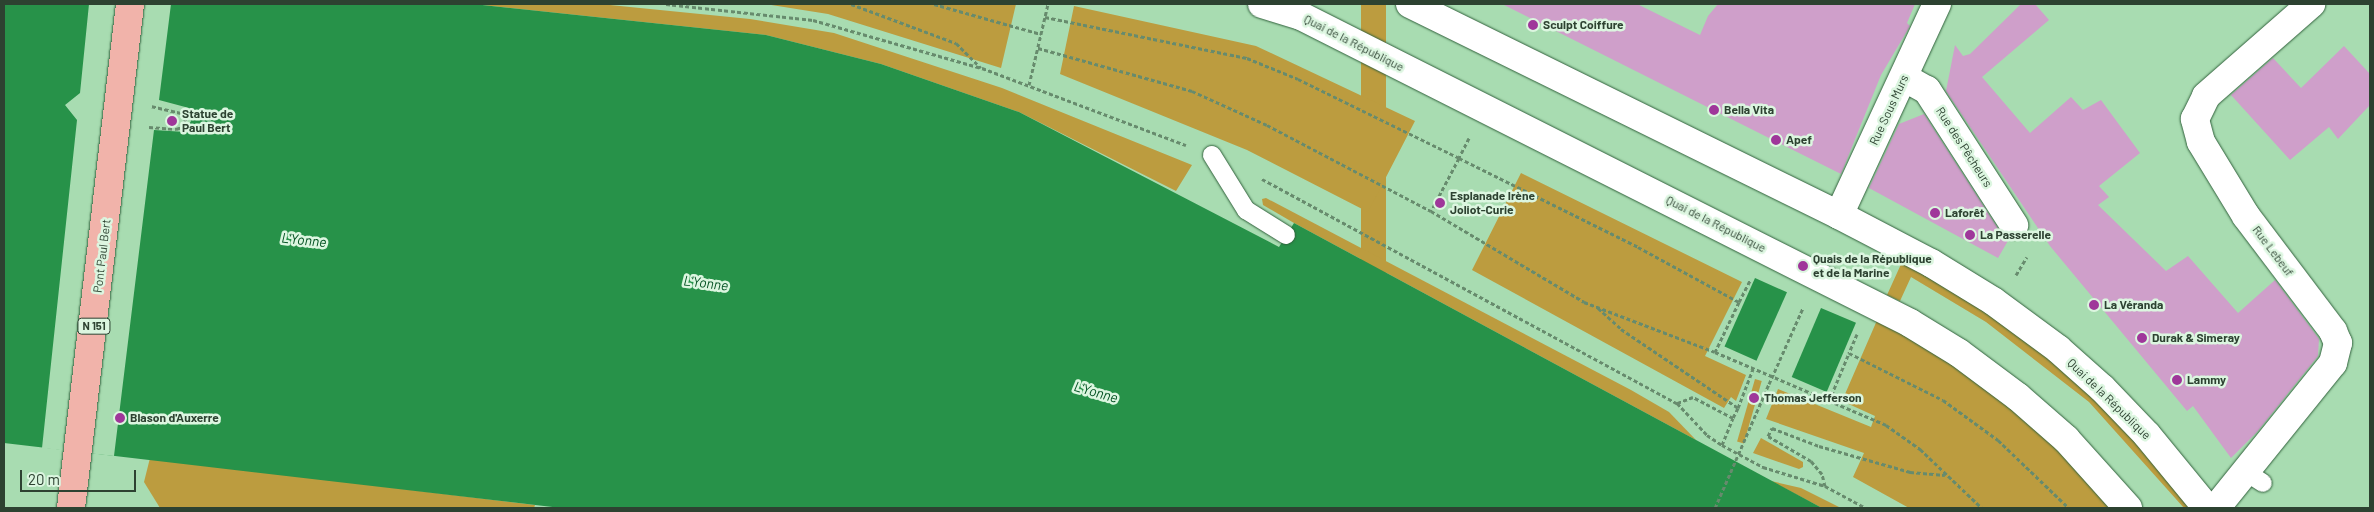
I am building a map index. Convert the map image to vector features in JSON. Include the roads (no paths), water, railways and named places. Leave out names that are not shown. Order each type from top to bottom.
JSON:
[{"type":"main road","name":"Pont Paul Bert","points":[[72,508],[130,4]]},
{"type":"street","name":"Quai de la République","points":[[1262,4],[1299,15],[1910,323],[1959,353],[2018,398],[2066,439],[2128,508]]},
{"type":"street","name":"Quai de la République","points":[[1410,4],[1840,215],[1931,263],[1992,301],[2058,350],[2102,388],[2147,435],[2207,508]]},
{"type":"street","name":"Rue Sous Murs","points":[[1840,215],[1905,78],[1937,4]]},
{"type":"street","name":"Rue Lebeuf","points":[[2216,508],[2254,477],[2334,362],[2338,343],[2333,331],[2246,216],[2201,142],[2195,119],[2206,96],[2311,4]]},
{"type":"street","name":"Rue des Pêcheurs","points":[[1905,78],[1927,90],[2014,225]]},
{"type":"lane","points":[[1212,155],[1246,210],[1286,235]]},
{"type":"water","name":"L'Yonne","points":[[4,4],[473,4],[766,35],[881,64],[1019,112],[1279,247],[1294,223],[1822,508],[561,508],[4,443]]},
{"type":"water","points":[[1755,278],[1787,292],[1756,361],[1724,347]]},
{"type":"water","points":[[1821,308],[1856,323],[1827,392],[1792,377]]},
{"type":"place","name":"Sculpt Coiffure","points":[[1533,25]]},
{"type":"place","name":"Bella Vita","points":[[1714,110]]},
{"type":"place","name":"Statue de Paul Bert","points":[[172,121]]},
{"type":"place","name":"Apef","points":[[1776,140]]},
{"type":"place","name":"Esplanade Irène Joliot-Curie","points":[[1440,203]]},
{"type":"place","name":"Laforêt","points":[[1935,213]]},
{"type":"place","name":"La Passerelle","points":[[1970,235]]},
{"type":"place","name":"Quais de la République et de la Marine","points":[[1803,266]]},
{"type":"place","name":"La Véranda","points":[[2094,305]]},
{"type":"place","name":"Durak & Simeray","points":[[2142,338]]},
{"type":"place","name":"Lammy","points":[[2177,380]]},
{"type":"place","name":"Thomas Jefferson","points":[[1754,398]]},
{"type":"place","name":"Blason d'Auxerre","points":[[120,418]]}]
